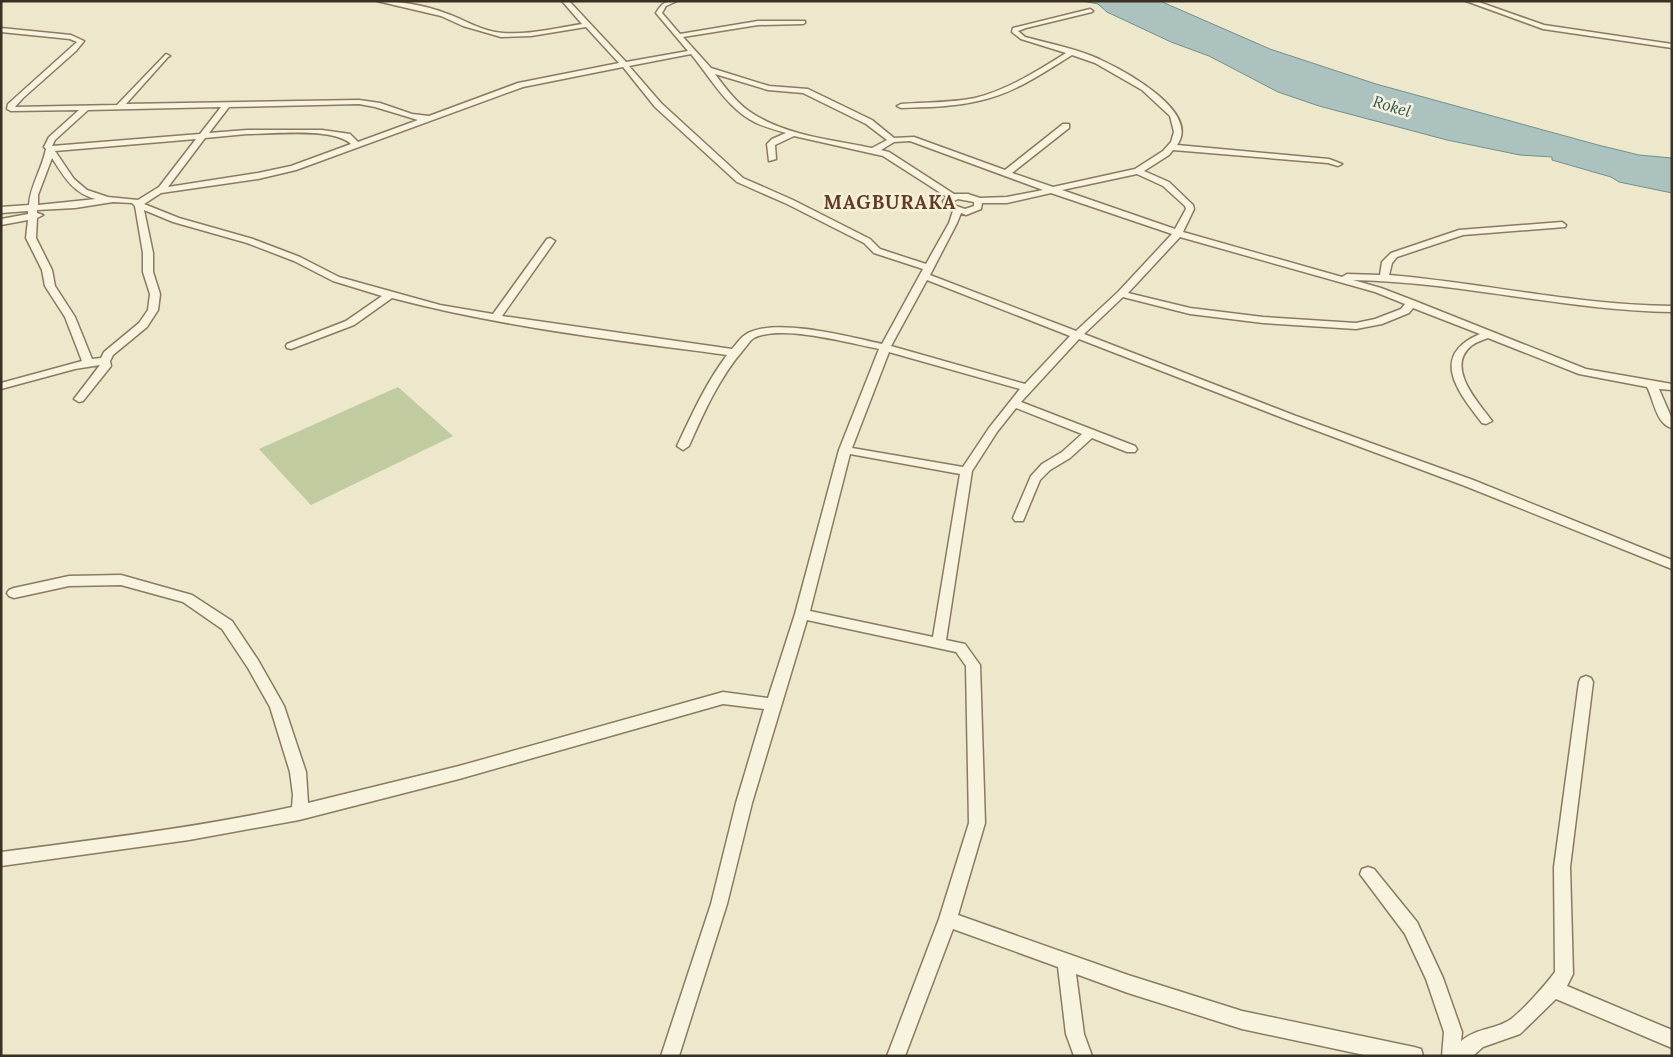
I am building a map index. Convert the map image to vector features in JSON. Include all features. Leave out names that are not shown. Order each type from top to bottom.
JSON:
[{"type":"street","points":[[380,1],[443,14],[473,28],[501,35],[531,34],[586,25]]},
{"type":"street","points":[[565,1],[624,64],[658,105],[740,180],[790,202],[867,241],[877,251],[1077,336],[1468,483],[1672,565]]},
{"type":"street","points":[[674,1],[661,4],[659,13],[726,94],[750,116],[763,123],[793,133],[886,154],[953,197]]},
{"type":"street","points":[[1470,1],[1543,27],[1672,46]]},
{"type":"street","points":[[978,202],[976,209],[966,212],[957,211],[947,205],[947,201],[953,197],[967,196],[978,202],[1007,200],[1138,171],[1158,159],[1172,146],[1178,132],[1174,116],[1162,102],[1145,88],[1113,68],[1073,52],[1023,38],[1017,35],[1015,29],[1090,11]]},
{"type":"street","points":[[678,36],[758,23],[803,22]]},
{"type":"street","points":[[1,30],[54,35],[81,41],[74,50],[12,104],[12,108],[359,102],[382,106],[398,114],[415,119],[430,118]]},
{"type":"street","points":[[158,191],[258,176],[293,168],[521,85],[692,52]]},
{"type":"street","points":[[901,106],[978,99],[1017,83],[1073,52]]},
{"type":"street","points":[[119,107],[166,56]]},
{"type":"street","points":[[708,70],[768,88],[804,91],[869,122],[892,140]]},
{"type":"street","points":[[79,399],[106,366],[105,361],[108,354],[143,325],[154,310],[155,294],[148,272],[148,254],[140,205],[141,201],[162,189],[227,104]]},
{"type":"street","points":[[85,108],[52,139],[48,147],[76,188],[92,197],[134,201],[176,220],[250,241],[297,259],[336,279],[390,295],[495,318],[554,328],[735,352]]},
{"type":"street","points":[[1007,173],[1066,126]]},
{"type":"street","points":[[50,149],[205,134],[322,132],[347,136],[356,144]]},
{"type":"street","points":[[772,159],[771,144],[793,133]]},
{"type":"street","points":[[874,151],[892,140],[911,139],[1178,233],[1273,262],[1338,278],[1412,303],[1583,372],[1672,387]]},
{"type":"street","points":[[1172,146],[1329,161],[1338,164]]},
{"type":"street","points":[[50,149],[34,196],[31,238],[47,270],[50,286],[70,317],[88,363],[105,361]]},
{"type":"street","points":[[939,643],[966,472],[994,430],[1027,388],[1077,336],[1122,294],[1178,233],[1190,209],[1189,205],[1170,185],[1154,176],[1138,171]]},
{"type":"street","points":[[1,222],[33,212],[114,199]]},
{"type":"street","points":[[1,210],[33,212]]},
{"type":"street","points":[[670,1056],[718,904],[744,803],[802,614],[845,450],[885,348],[953,223],[957,211]]},
{"type":"street","points":[[1462,232],[1562,225]]},
{"type":"street","points":[[1384,276],[1387,262],[1394,255],[1462,232],[1482,228]]},
{"type":"street","points":[[495,318],[550,241]]},
{"type":"street","points":[[1338,278],[1384,276],[1610,308],[1672,309]]},
{"type":"street","points":[[1122,294],[1190,311],[1263,320],[1356,326],[1378,322],[1405,311],[1412,303]]},
{"type":"street","points":[[291,346],[350,323],[390,295]]},
{"type":"street","points":[[683,446],[713,381],[750,336],[765,330],[794,330],[861,342],[1027,388]]},
{"type":"street","points":[[1486,421],[1465,392],[1455,370],[1458,357],[1467,344],[1488,334]]},
{"type":"street","points":[[1,386],[74,366],[105,361]]},
{"type":"street","points":[[1651,384],[1656,392],[1664,418],[1672,424]]},
{"type":"street","points":[[1015,404],[1131,449]]},
{"type":"street","points":[[1019,518],[1035,479],[1046,467],[1066,455],[1090,433]]},
{"type":"street","points":[[845,450],[966,472]]},
{"type":"street","points":[[14,593],[69,581],[121,580],[187,598],[226,625],[277,706],[298,772],[301,796],[300,813]]},
{"type":"street","points":[[802,614],[960,648],[973,665],[977,823],[948,919],[896,1056]]},
{"type":"street","points":[[1458,1056],[1477,1040],[1514,1028],[1554,989],[1564,974],[1562,867],[1586,682]]},
{"type":"street","points":[[1,859],[217,828],[300,813],[723,698],[773,704]]},
{"type":"street","points":[[1368,874],[1411,928],[1434,978],[1453,1032],[1450,1056]]},
{"type":"street","points":[[948,919],[1128,984],[1242,1020],[1414,1056]]},
{"type":"street","points":[[1066,961],[1075,1034],[1083,1056]]},
{"type":"street","points":[[1554,989],[1672,1038]]},
{"type":"green space","points":[[398,387],[453,436],[311,505],[259,449]]},
{"type":"water","name":"Rokel","points":[[1082,1],[1160,1],[1270,49],[1376,84],[1598,145],[1639,155],[1672,158],[1672,193],[1619,182],[1611,177],[1552,160],[1552,157],[1520,155],[1447,140],[1319,106],[1278,92],[1209,56],[1171,42],[1107,12],[1098,4]]},
{"type":"district","name":"MAGBURAKA","points":[[890,202]]}]
